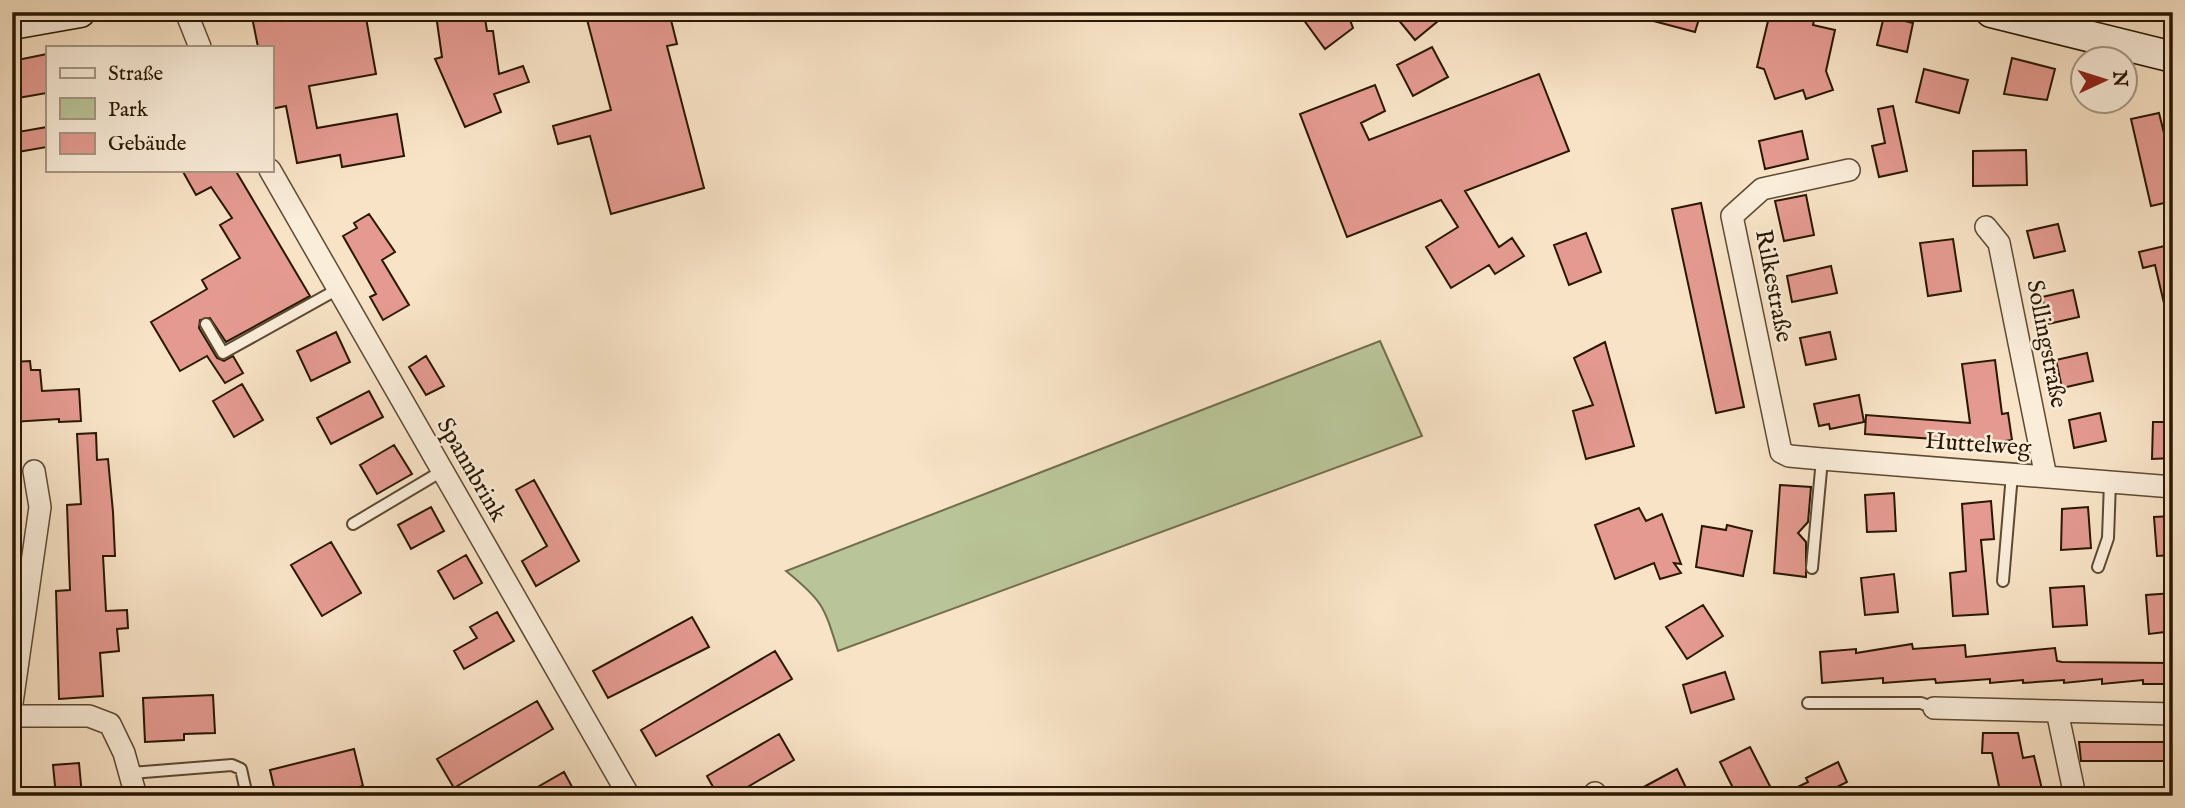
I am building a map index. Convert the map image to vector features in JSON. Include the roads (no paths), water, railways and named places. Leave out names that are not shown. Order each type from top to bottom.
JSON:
[{"type":"street","points":[[12,24],[80,12]]},
{"type":"street","points":[[186,12],[201,46]]},
{"type":"street","points":[[1992,12],[2173,57]]},
{"type":"street","name":"Rilkestraße","points":[[1781,452],[1732,216],[1762,189],[1849,170]]},
{"type":"street","name":"Spannbrink","points":[[271,172],[629,796]]},
{"type":"street","name":"Sollingstraße","points":[[1986,227],[1999,243],[2046,477]]},
{"type":"street","name":"Huttelweg","points":[[1781,452],[1789,456],[1822,459],[2173,487]]},
{"type":"street","points":[[12,703],[40,507],[34,471]]},
{"type":"street","points":[[1934,708],[2173,714]]},
{"type":"street","points":[[2057,711],[2075,796]]},
{"type":"street","points":[[12,716],[79,715],[100,718],[110,724],[117,734],[136,796]]},
{"type":"lane","points":[[206,324],[223,353],[338,289]]},
{"type":"lane","points":[[1812,568],[1822,459]]},
{"type":"lane","points":[[353,524],[442,471]]},
{"type":"lane","points":[[2003,581],[2012,474]]},
{"type":"lane","points":[[2098,567],[2108,538],[2110,482]]},
{"type":"lane","points":[[1808,703],[1921,704],[1934,708]]},
{"type":"lane","points":[[131,773],[237,766],[247,796]]}]
